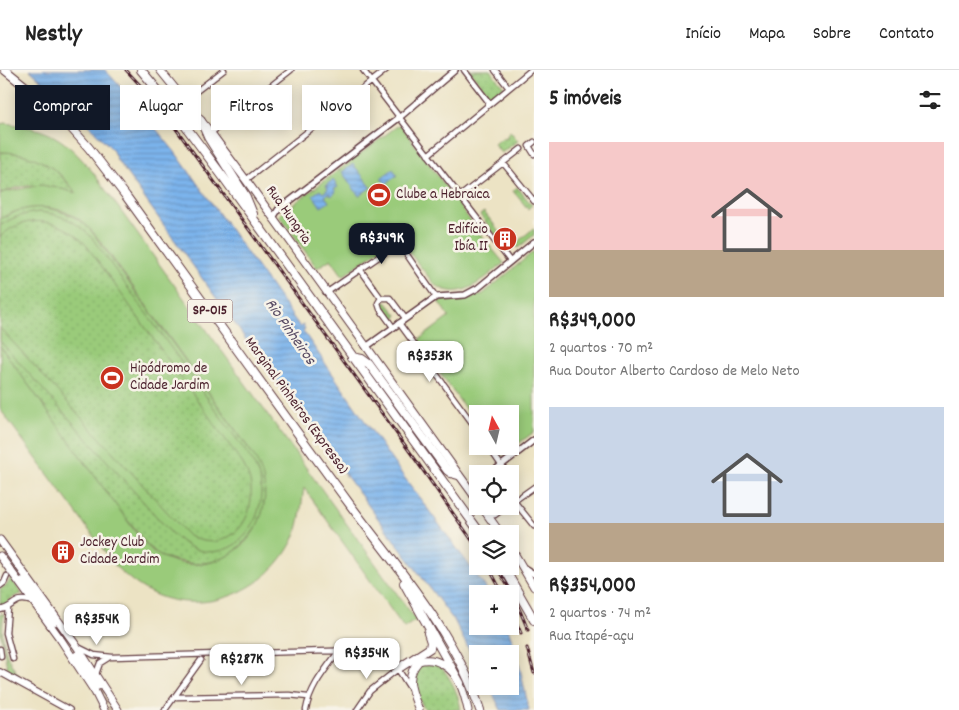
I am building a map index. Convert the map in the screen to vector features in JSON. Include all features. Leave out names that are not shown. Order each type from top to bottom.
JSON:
[{"type":"highway","name":"Marginal Pinheiros (Expressa)","points":[[5,70],[58,112],[89,148],[395,563],[456,654],[474,691],[480,710]]},
{"type":"highway","points":[[141,70],[172,107],[255,220],[474,525]]},
{"type":"highway","name":"Rua Hungria","points":[[160,70],[172,85]]},
{"type":"highway","points":[[201,120],[205,131],[246,196],[255,220]]},
{"type":"highway","name":"Rua Hungria","points":[[201,120],[469,490]]},
{"type":"highway","points":[[352,357],[365,360],[369,364],[447,470],[458,475]]},
{"type":"highway","points":[[488,516],[494,525]]},
{"type":"highway","points":[[0,540],[96,674],[108,708]]},
{"type":"highway","points":[[2,558],[30,589],[70,643],[99,688]]},
{"type":"highway","points":[[2,558],[108,708]]},
{"type":"highway","points":[[519,562],[534,587]]},
{"type":"highway","points":[[395,563],[419,610],[452,666],[460,683],[468,710]]},
{"type":"highway","points":[[20,567],[30,589]]},
{"type":"highway","points":[[508,575],[534,620]]},
{"type":"highway","points":[[399,668],[428,650],[431,646],[431,639],[419,610]]},
{"type":"highway","points":[[399,668],[429,659],[441,663],[460,683]]},
{"type":"highway","points":[[419,661],[411,671],[411,689],[419,710]]},
{"type":"main road","points":[[0,672],[69,710]]},
{"type":"street","points":[[201,88],[224,70]]},
{"type":"street","points":[[211,133],[291,70]]},
{"type":"street","points":[[363,70],[510,261]]},
{"type":"street","points":[[246,180],[386,70]]},
{"type":"street","points":[[270,214],[278,210],[400,117],[455,70]]},
{"type":"street","points":[[464,70],[490,104]]},
{"type":"street","points":[[495,70],[509,88]]},
{"type":"street","points":[[428,155],[531,70]]},
{"type":"street","points":[[534,142],[529,146],[534,154]]},
{"type":"street","points":[[460,196],[504,164],[521,149]]},
{"type":"street","points":[[504,164],[534,201]]},
{"type":"street","points":[[366,347],[436,297],[458,296],[471,292],[490,279],[534,242]]},
{"type":"street","points":[[326,293],[393,246],[398,245],[406,252],[436,297]]},
{"type":"street","points":[[360,269],[381,298]]},
{"type":"street","points":[[381,298],[390,298],[405,318]]},
{"type":"street","points":[[381,298],[378,303],[380,309],[393,327]]},
{"type":"street","points":[[399,323],[469,419]]},
{"type":"street","points":[[495,455],[502,465],[534,440]]},
{"type":"street","points":[[519,498],[534,487]]},
{"type":"street","points":[[519,512],[534,526]]},
{"type":"street","points":[[488,516],[495,515]]},
{"type":"street","points":[[521,565],[534,574]]},
{"type":"street","points":[[0,586],[8,576]]},
{"type":"street","points":[[13,659],[6,633],[8,608],[12,603],[21,599],[33,602]]},
{"type":"street","points":[[0,610],[8,608]]},
{"type":"street","points":[[78,648],[94,655],[112,657],[372,651],[385,656],[399,668],[411,689]]},
{"type":"street","points":[[0,649],[1,656]]},
{"type":"street","points":[[306,710],[308,697],[340,651]]},
{"type":"street","points":[[96,674],[101,661],[112,657]]},
{"type":"street","points":[[165,710],[201,660]]},
{"type":"street","points":[[357,710],[363,698],[370,690],[399,668]]},
{"type":"street","points":[[174,697],[289,694],[308,697]]},
{"type":"green space","points":[[469,70],[490,70],[504,87],[491,97]]},
{"type":"green space","points":[[0,124],[15,124],[15,130],[40,130],[45,132],[64,142],[82,159],[416,620],[404,628],[304,488],[298,527],[283,557],[256,583],[239,592],[221,599],[183,602],[164,598],[150,592],[116,567],[0,409],[0,346],[140,538],[160,556],[186,564],[210,563],[231,554],[248,539],[259,520],[265,498],[262,474],[250,450],[88,227],[76,217],[55,209],[32,208],[21,210],[0,219],[0,194],[4,192],[41,185],[76,193],[61,175],[43,162],[23,155],[0,152]]},
{"type":"green space","name":"Clube a Hebraica","points":[[400,124],[483,238],[504,263],[472,287],[454,291],[445,290],[435,285],[397,237],[343,276],[331,259],[317,268],[279,215]]},
{"type":"green space","points":[[510,131],[518,141],[501,153],[494,144],[504,137],[505,139]]},
{"type":"green space","points":[[0,152],[24,155],[44,162],[61,176],[76,194],[57,188],[28,186],[19,187],[0,194]]},
{"type":"green space","points":[[517,187],[532,205],[528,209],[513,191]]},
{"type":"green space","points":[[37,207],[66,213],[90,229],[257,460],[264,475],[265,491],[264,507],[259,523],[250,536],[226,557],[211,562],[195,564],[162,557],[149,547],[120,511],[0,346],[0,219],[19,210]]},
{"type":"green space","points":[[39,212],[55,215],[75,223],[92,238],[251,459],[260,481],[260,502],[257,515],[251,527],[234,545],[222,550],[209,552],[192,548],[172,534],[0,341],[0,328],[189,536],[202,541],[225,539],[242,525],[248,514],[251,502],[250,479],[243,464],[87,246],[68,230],[45,222],[22,224],[0,237],[0,226],[9,220],[18,216]]},
{"type":"green space","points":[[484,212],[500,232],[496,235],[480,215]]},
{"type":"green space","points":[[534,228],[534,235],[518,248],[515,245],[516,243]]},
{"type":"green space","points":[[534,251],[534,432],[519,443],[519,405],[469,405],[469,414],[417,341],[449,317],[438,301],[445,299],[453,301],[483,294]]},
{"type":"green space","points":[[386,302],[397,315],[396,319],[392,319],[383,306],[383,303]]},
{"type":"green space","points":[[11,578],[22,594],[0,607],[0,589],[7,585]]},
{"type":"green space","points":[[0,614],[4,614],[3,639],[7,655],[20,677],[7,667],[0,630]]},
{"type":"green space","points":[[436,662],[453,684],[461,710],[425,710],[413,688],[412,676],[420,663]]},
{"type":"water","name":"Rio Pinheiros","points":[[30,70],[105,70],[120,86],[120,130],[157,130],[175,152],[300,327],[303,325],[305,329],[303,331],[393,462],[469,565],[469,575],[477,575],[484,585],[469,585],[469,635],[510,635],[514,645],[469,645],[469,650],[455,622],[278,384],[117,160],[112,149],[93,130],[110,130],[110,85],[46,85]]},
{"type":"water","points":[[353,164],[371,187],[359,196],[342,172]]},
{"type":"water","points":[[393,169],[397,175],[386,184],[381,178]]},
{"type":"water","points":[[333,180],[338,187],[334,189],[336,192],[331,196],[329,193],[325,196],[329,202],[321,207],[313,195],[320,190],[323,193],[328,189],[326,185]]},
{"type":"water","points":[[519,664],[529,710],[501,710],[494,695],[519,695]]},
{"type":"tunnel","points":[[99,688],[113,710]]},
{"type":"railway","points":[[126,70],[152,98],[174,126],[469,536]]},
{"type":"railway","points":[[493,575],[498,585]]},
{"type":"railway","points":[[501,575],[518,605],[528,630]]},
{"type":"railway","points":[[519,628],[521,633]]},
{"type":"railway","points":[[527,648],[534,673]]},
{"type":"place","name":"Clube a Hebraica","points":[[379,195]]},
{"type":"place","name":"Edifício Ibía II","points":[[505,239]]},
{"type":"place","name":"Hipódromo de Cidade Jardim","points":[[112,378]]},
{"type":"place","name":"Jockey Club Cidade Jardim","points":[[63,552]]}]
